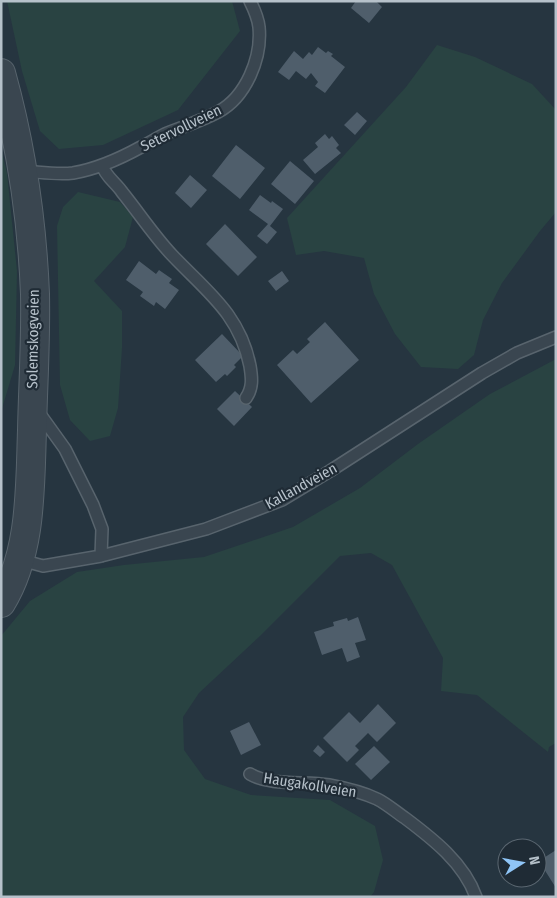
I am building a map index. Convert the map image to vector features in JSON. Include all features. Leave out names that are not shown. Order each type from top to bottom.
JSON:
[{"type":"street","name":"Solemskogveien","points":[[1,73],[24,171],[35,294],[30,479],[21,560],[14,579],[1,603]]},
{"type":"lane","name":"Setervollveien","points":[[24,171],[57,174],[102,165],[140,148],[163,135],[219,112],[232,102],[249,79],[256,57],[259,26],[250,1]]},
{"type":"lane","points":[[102,165],[104,171],[172,255],[230,316],[242,336],[249,360],[252,376],[251,390],[246,398]]},
{"type":"lane","name":"Kallandveien","points":[[21,560],[43,566],[101,556],[206,529],[282,500],[482,373],[517,353],[556,337]]},
{"type":"lane","points":[[32,404],[65,449],[93,505],[102,529],[101,556]]},
{"type":"lane","name":"Haugakollveien","points":[[250,774],[268,781],[329,785],[364,793],[379,800],[420,829],[442,849],[460,868],[476,897]]},
{"type":"green space","points":[[7,1],[232,1],[240,31],[178,110],[103,145],[59,149],[40,131],[22,71]]},
{"type":"green space","points":[[437,45],[475,57],[532,84],[556,110],[556,212],[502,283],[483,320],[474,355],[458,369],[421,367],[395,334],[374,294],[364,258],[324,251],[296,255],[287,218],[406,87]]},
{"type":"green space","points":[[1,149],[7,173],[17,271],[15,365],[1,412]]},
{"type":"green space","points":[[78,192],[120,202],[133,217],[125,247],[94,281],[122,311],[122,348],[118,408],[110,436],[90,441],[70,420],[60,385],[57,226],[63,207]]},
{"type":"green space","points":[[556,359],[556,743],[549,747],[548,752],[477,695],[441,691],[443,658],[392,565],[371,553],[340,556],[260,636],[199,693],[183,717],[184,750],[205,779],[251,795],[330,800],[375,826],[383,860],[374,892],[370,897],[1,897],[1,636],[30,601],[77,572],[204,557],[293,527],[360,488],[418,444],[490,394]]},
{"type":"building","points":[[356,1],[376,1],[382,7],[369,23],[351,8]]},
{"type":"building","points":[[318,47],[326,53],[328,51],[333,54],[331,56],[345,67],[325,93],[315,86],[318,82],[311,73],[306,79],[296,71],[289,80],[278,72],[294,51],[303,59],[309,52],[312,55]]},
{"type":"building","points":[[357,112],[367,121],[355,135],[344,125]]},
{"type":"building","points":[[325,134],[329,139],[332,136],[339,145],[336,148],[341,153],[315,174],[303,160],[318,147],[315,143]]},
{"type":"building","points":[[236,145],[265,168],[240,199],[212,176]]},
{"type":"building","points":[[290,161],[314,181],[295,204],[271,184]]},
{"type":"building","points":[[190,175],[207,190],[191,208],[175,193]]},
{"type":"building","points":[[260,195],[283,209],[270,226],[277,232],[267,244],[257,236],[268,224],[249,210]]},
{"type":"building","points":[[225,224],[257,257],[238,276],[206,244]]},
{"type":"building","points":[[139,261],[156,274],[159,270],[172,279],[169,283],[179,290],[165,309],[156,302],[154,306],[140,296],[143,292],[126,280]]},
{"type":"building","points":[[282,271],[289,281],[276,291],[268,281]]},
{"type":"building","points":[[325,322],[359,360],[311,403],[277,365],[293,350],[297,354],[310,342],[307,339]]},
{"type":"building","points":[[222,334],[243,356],[227,376],[225,374],[216,382],[195,360]]},
{"type":"building","points":[[235,391],[252,407],[234,426],[217,409]]},
{"type":"building","points":[[358,617],[366,640],[355,643],[360,657],[347,662],[342,648],[322,655],[314,632],[334,626],[333,622],[347,618],[348,621]]},
{"type":"building","points":[[378,704],[396,723],[377,742],[368,733],[355,746],[359,750],[347,762],[323,738],[349,712],[360,723]]},
{"type":"building","points":[[249,722],[261,745],[241,755],[230,731]]},
{"type":"building","points":[[318,745],[325,752],[320,757],[313,751]]},
{"type":"building","points":[[374,746],[390,762],[371,780],[355,764]]},
{"type":"building","points":[[556,850],[556,888],[547,874],[547,856]]}]
